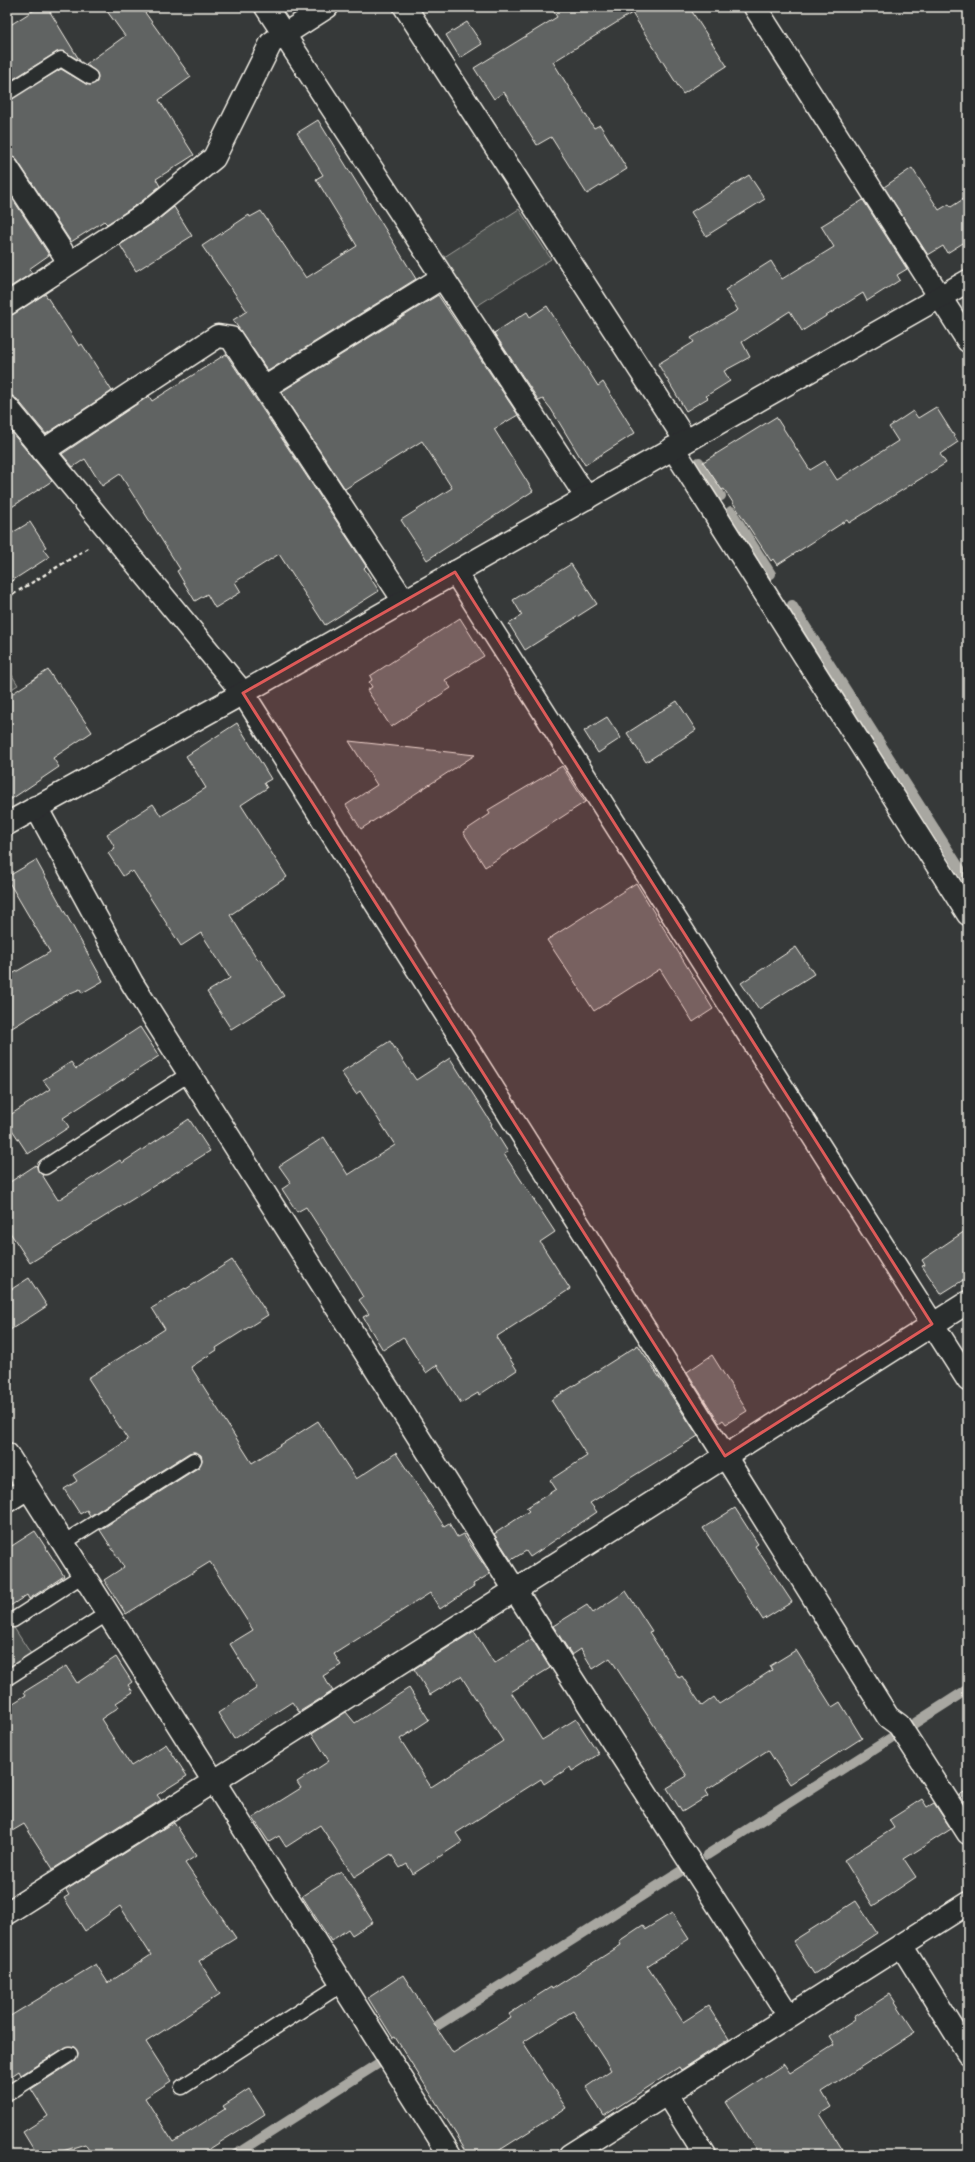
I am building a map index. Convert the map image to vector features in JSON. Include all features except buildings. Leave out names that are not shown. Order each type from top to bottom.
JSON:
[{"type":"street","points":[[266,7],[586,498]]},
{"type":"street","points":[[7,304],[68,262],[148,212],[214,158],[271,43],[328,7]]},
{"type":"street","points":[[405,7],[680,445],[968,914]]},
{"type":"street","points":[[755,7],[968,341]]},
{"type":"street","points":[[7,167],[68,262]]},
{"type":"street","points":[[264,388],[443,277]]},
{"type":"street","points":[[7,824],[243,693],[968,281]]},
{"type":"street","points":[[44,451],[218,336],[231,338],[404,601]]},
{"type":"street","points":[[7,407],[243,693],[888,1717],[899,1725],[968,1833]]},
{"type":"street","points":[[455,572],[968,1380]]},
{"type":"street","points":[[36,807],[132,983],[515,1590],[789,2016]]},
{"type":"street","points":[[7,1913],[968,1302]]},
{"type":"street","points":[[7,1454],[450,2155]]},
{"type":"street","points":[[7,1501],[28,1488]]},
{"type":"street","points":[[570,2155],[968,1902]]},
{"type":"street","points":[[900,1945],[968,2053]]},
{"type":"street","points":[[667,2094],[705,2155]]},
{"type":"lane","points":[[7,93],[61,59],[90,77]]},
{"type":"lane","points":[[45,1167],[189,1074]]},
{"type":"lane","points":[[63,1543],[194,1460]]},
{"type":"lane","points":[[13,1620],[83,1575]]},
{"type":"lane","points":[[7,1678],[108,1614]]},
{"type":"lane","points":[[182,2087],[342,1984]]},
{"type":"lane","points":[[7,2094],[70,2054]]},
{"type":"path","points":[[7,598],[91,546]]},
{"type":"highlighted area","points":[[455,572],[932,1324],[725,1456],[243,693]]},
{"type":"shaded area","points":[[519,209],[551,259],[472,309],[441,259]]},
{"type":"shaded area","points":[[7,667],[18,685],[7,692]]},
{"type":"shaded area","points":[[7,1617],[31,1654],[7,1669]]},
{"type":"waterway","points":[[699,462],[721,496]]},
{"type":"waterway","points":[[731,511],[771,574]]},
{"type":"waterway","points":[[792,605],[968,881]]},
{"type":"waterway","points":[[912,1725],[968,1689]]},
{"type":"waterway","points":[[707,1855],[894,1736]]},
{"type":"waterway","points":[[424,2034],[681,1871]]},
{"type":"waterway","points":[[235,2155],[379,2063]]}]
